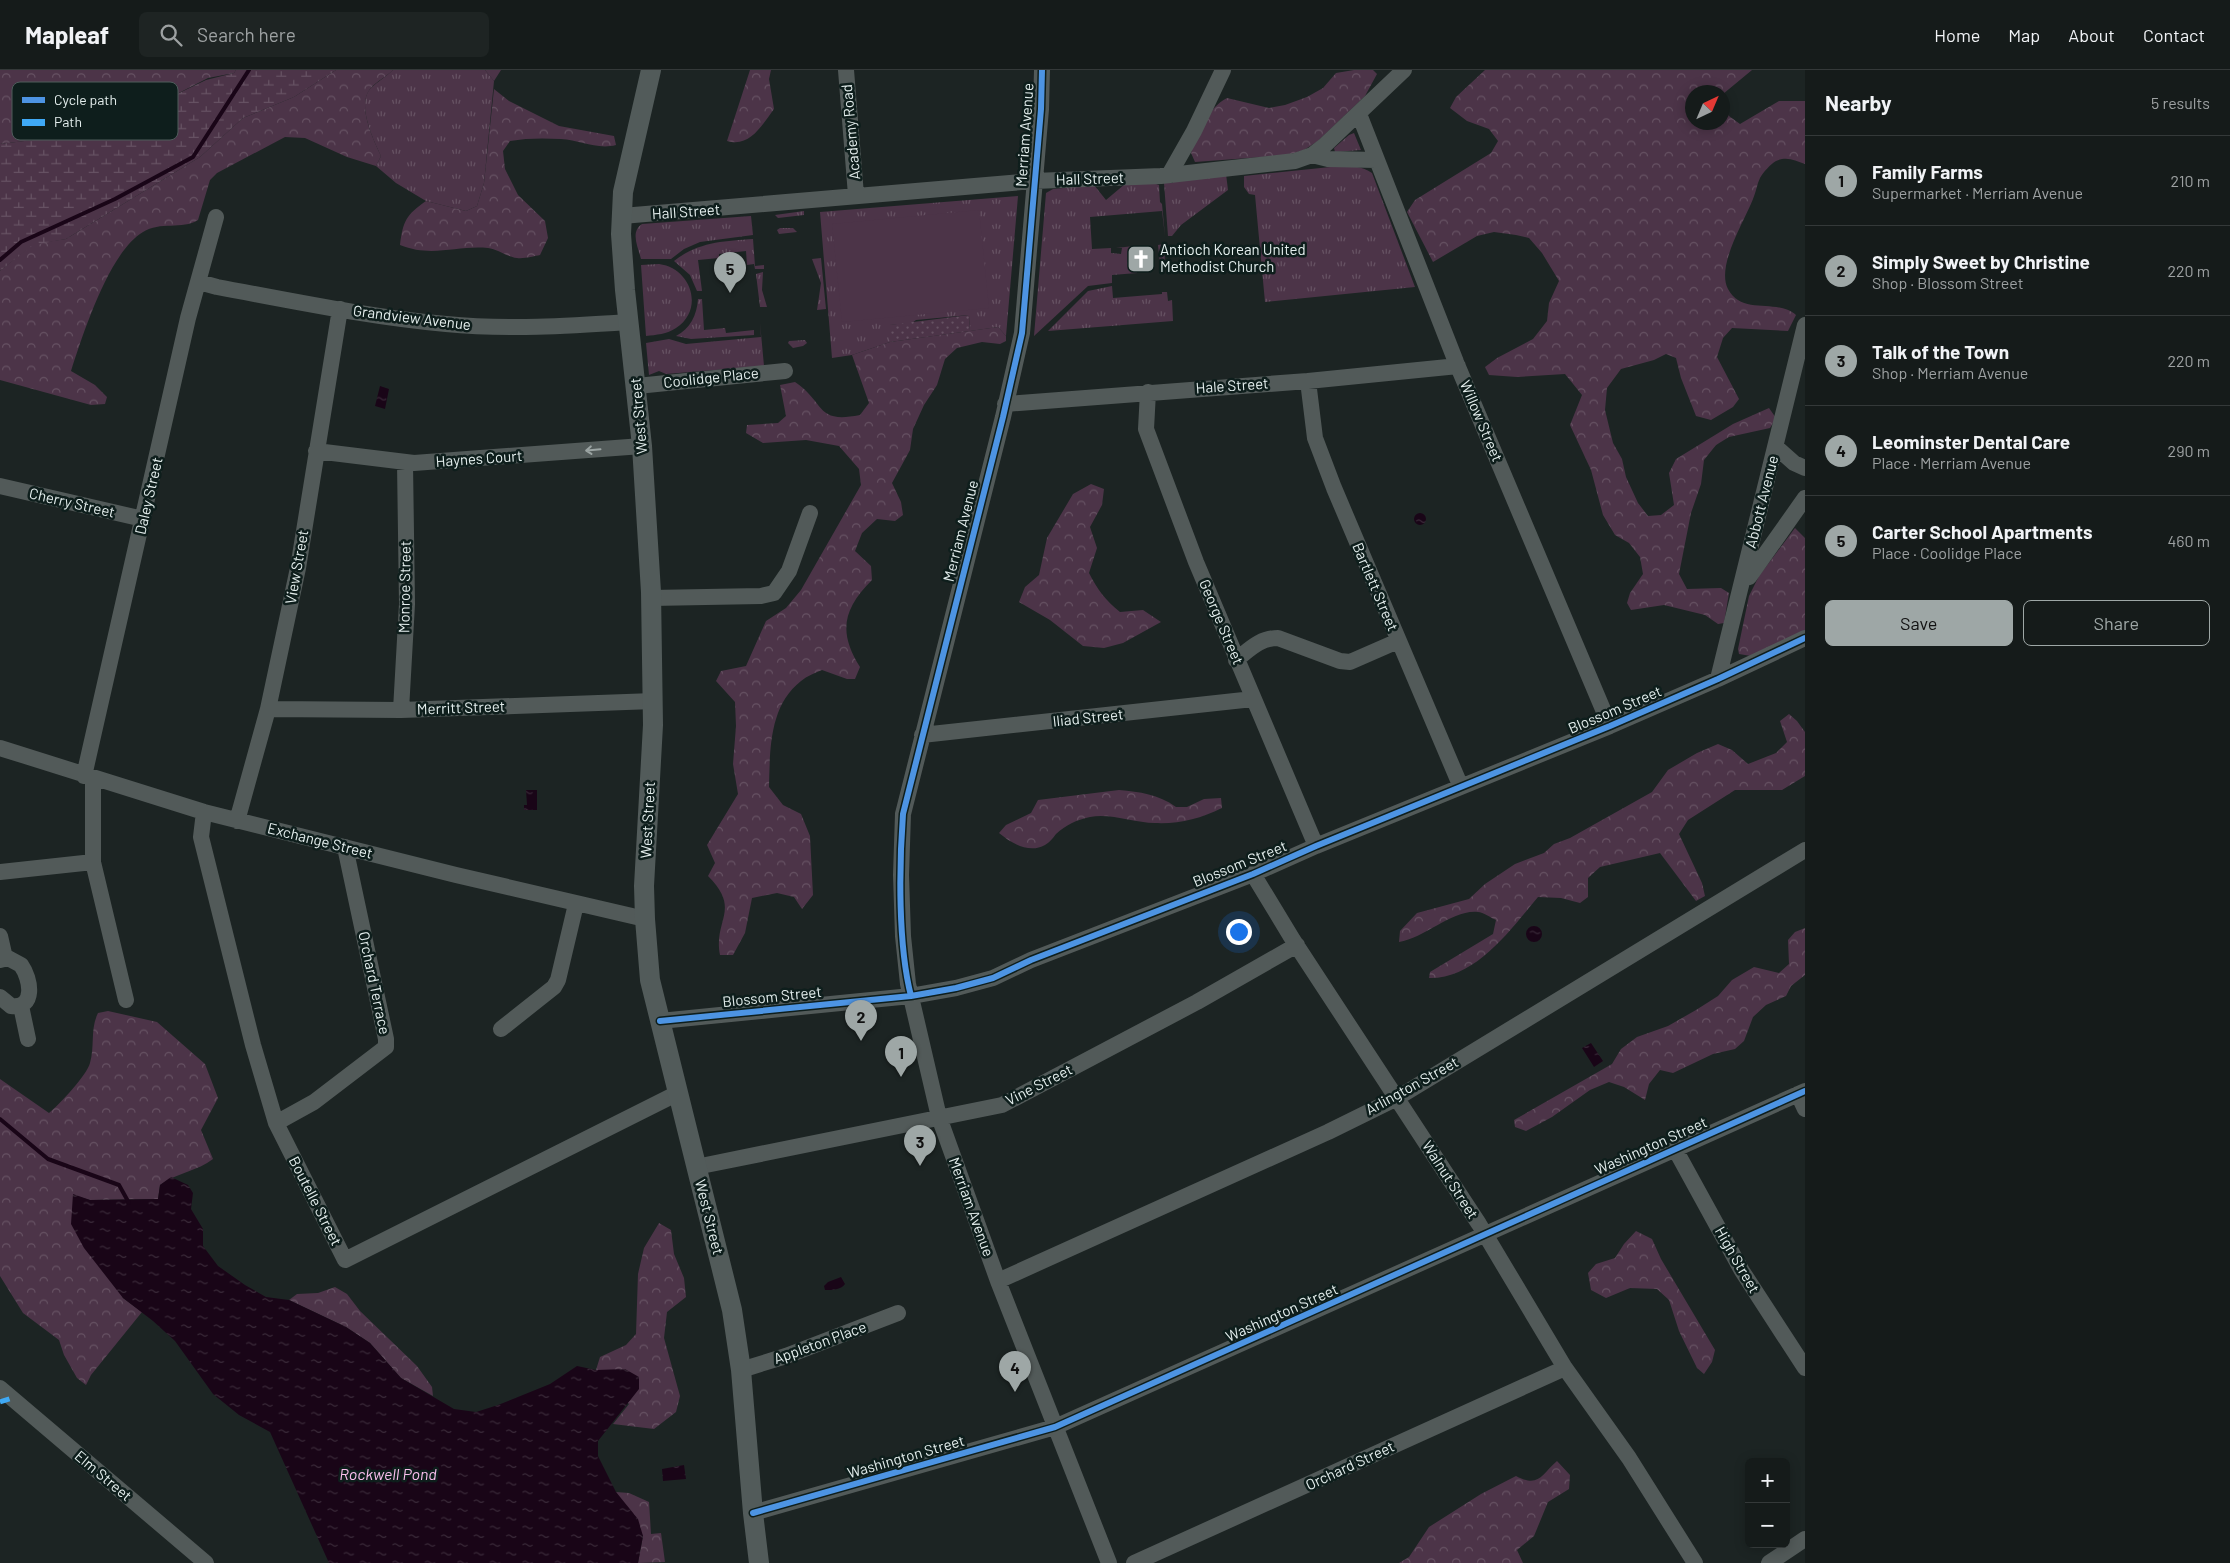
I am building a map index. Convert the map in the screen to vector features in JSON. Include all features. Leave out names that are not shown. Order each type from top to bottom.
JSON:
[{"type":"main road","name":"West Street","points":[[651,70],[623,192],[621,255],[637,386],[651,598],[654,701],[644,886],[644,919],[650,980],[727,1289],[741,1370],[759,1563]]},
{"type":"street","name":"Academy Road","points":[[846,70],[856,195]]},
{"type":"street","name":"Merriam Avenue","points":[[1042,70],[1041,109],[1022,333],[903,814],[901,842],[903,936],[911,996],[939,1117],[998,1281],[1109,1563]]},
{"type":"street","points":[[1169,175],[1194,131],[1223,70]]},
{"type":"street","name":"Hall Street","points":[[622,216],[1034,181],[1169,175],[1295,161],[1312,155],[1359,114],[1400,72]]},
{"type":"street","name":"Willow Street","points":[[1359,114],[1458,366],[1610,726]]},
{"type":"street","points":[[1312,155],[1328,159],[1376,160]]},
{"type":"street","name":"Daley Street","points":[[126,1000],[94,862],[88,777],[188,318],[216,217]]},
{"type":"street","name":"Grandview Avenue","points":[[198,282],[216,287],[394,318],[458,325],[547,327],[629,322]]},
{"type":"street","name":"View Street","points":[[237,821],[268,709],[298,568],[340,309]]},
{"type":"street","name":"Abbott Avenue","points":[[1718,679],[1805,325]]},
{"type":"street","name":"Hale Street","points":[[1005,404],[1458,366]]},
{"type":"street","name":"Coolidge Place","points":[[637,386],[785,371]]},
{"type":"street","name":"Bartlett Street","points":[[1308,380],[1315,438],[1398,641],[1461,787]]},
{"type":"street","name":"George Street","points":[[1148,392],[1146,428],[1196,562],[1316,846]]},
{"type":"street","name":"Haynes Court","points":[[316,451],[404,464],[642,446]]},
{"type":"street","points":[[1776,447],[1794,463],[1805,468]]},
{"type":"street","name":"Monroe Street","points":[[401,710],[406,604],[404,464]]},
{"type":"street","name":"Cherry Street","points":[[0,486],[143,519]]},
{"type":"street","points":[[1739,594],[1760,559],[1805,498]]},
{"type":"street","points":[[651,598],[761,596],[774,593],[789,571],[810,513]]},
{"type":"street","points":[[1236,660],[1259,641],[1268,638],[1278,638],[1340,662],[1350,662],[1398,641]]},
{"type":"street","name":"Blossom Street","points":[[660,1021],[911,996],[956,988],[993,978],[1040,957],[1253,874],[1316,846],[1610,726],[1718,679],[1805,638]]},
{"type":"street","name":"Iliad Street","points":[[922,735],[1253,699]]},
{"type":"street","name":"Merritt Street","points":[[268,709],[401,710],[654,701]]},
{"type":"street","name":"Exchange Street","points":[[0,748],[88,777],[237,821],[644,919]]},
{"type":"street","name":"Boutelle Street","points":[[204,812],[201,837],[253,1045],[276,1123],[345,1260],[678,1093]]},
{"type":"street","name":"Orchard Terrace","points":[[276,1123],[314,1102],[386,1048],[386,1039],[345,847]]},
{"type":"street","name":"Arlington Street","points":[[998,1281],[1328,1132],[1397,1098],[1805,850]]},
{"type":"street","points":[[0,872],[94,862]]},
{"type":"street","name":"Walnut Street","points":[[1253,874],[1485,1234],[1566,1368],[1629,1458],[1694,1563]]},
{"type":"street","points":[[501,1029],[523,1014],[554,987],[558,980],[576,904]]},
{"type":"street","points":[[0,936],[2,959],[13,959],[24,969],[30,997],[21,1006],[11,1006],[0,997]]},
{"type":"street","name":"Vine Street","points":[[696,1166],[1002,1105],[1197,1002],[1297,945]]},
{"type":"street","points":[[21,1006],[28,1039]]},
{"type":"street","name":"Washington Street","points":[[753,1513],[1055,1427],[1675,1149],[1803,1098]]},
{"type":"street","name":"High Street","points":[[1675,1149],[1742,1272],[1805,1368]]},
{"type":"street","name":"Appleton Place","points":[[741,1370],[786,1356],[898,1314]]},
{"type":"street","name":"Orchard Street","points":[[1134,1563],[1566,1368]]},
{"type":"street","name":"Elm Street","points":[[0,1388],[206,1563]]},
{"type":"street","points":[[1769,1563],[1805,1539]]},
{"type":"green space","points":[[0,70],[236,70],[234,73],[208,78],[178,93],[178,82],[12,82],[12,140],[33,140],[0,144]]},
{"type":"green space","points":[[236,70],[336,70],[294,97],[243,118],[200,157],[66,239],[33,245],[0,271],[0,144],[33,140],[178,140],[178,94],[206,80],[234,73]]},
{"type":"green space","points":[[336,70],[393,70],[371,88],[365,103],[367,122],[381,156],[376,166],[347,157],[305,138],[285,137],[217,173],[210,180],[198,220],[185,225],[150,229],[131,242],[108,275],[90,316],[71,371],[95,385],[107,397],[105,404],[91,405],[0,380],[0,271],[33,244],[66,239],[200,157],[243,118],[294,97]]},
{"type":"green space","points":[[393,70],[485,70],[494,81],[484,183],[477,206],[466,211],[426,201],[396,183],[376,166],[381,156],[367,121],[365,103],[371,88]]},
{"type":"green space","points":[[485,70],[501,70],[494,81]]},
{"type":"green space","points":[[750,70],[771,70],[769,79],[774,109],[755,134],[742,141],[727,141]]},
{"type":"green space","points":[[1354,70],[1373,70],[1377,74],[1365,96],[1318,141],[1304,150],[1288,155],[1195,162],[1191,153],[1200,129],[1209,114],[1220,102],[1227,98],[1269,108],[1285,105],[1307,97],[1323,88],[1336,73]]},
{"type":"green space","points":[[1485,70],[1752,70],[1730,88],[1730,85],[1685,85],[1685,130],[1730,130],[1730,117],[1740,124],[1779,101],[1805,101],[1805,164],[1790,159],[1783,159],[1776,161],[1763,173],[1728,256],[1725,279],[1728,289],[1734,297],[1742,302],[1788,310],[1796,315],[1788,331],[1732,328],[1723,338],[1717,357],[1739,399],[1733,407],[1711,420],[1696,416],[1681,378],[1676,358],[1666,354],[1654,360],[1621,369],[1607,388],[1605,410],[1613,443],[1622,459],[1626,477],[1638,503],[1648,516],[1661,515],[1674,505],[1669,473],[1676,459],[1733,424],[1769,408],[1776,418],[1770,428],[1729,437],[1716,445],[1704,460],[1701,484],[1691,513],[1679,574],[1687,589],[1721,588],[1729,593],[1724,623],[1718,624],[1705,615],[1664,605],[1631,610],[1627,603],[1630,593],[1643,574],[1640,557],[1629,543],[1615,535],[1603,515],[1591,470],[1570,425],[1582,395],[1565,374],[1517,377],[1489,375],[1485,367],[1497,358],[1533,339],[1547,321],[1549,303],[1559,281],[1542,253],[1529,238],[1516,235],[1494,232],[1477,236],[1433,262],[1407,212],[1415,200],[1491,153],[1498,141],[1489,129],[1467,121],[1450,108],[1456,97]]},
{"type":"green space","points":[[494,89],[509,101],[559,126],[614,136],[616,145],[595,146],[568,140],[542,138],[510,141],[503,151],[505,169],[518,195],[545,221],[548,238],[540,255],[520,258],[488,248],[423,251],[400,245],[404,224],[414,210],[426,201],[466,211],[477,206],[484,183]]},
{"type":"green space","points":[[1354,133],[1361,150],[1335,152],[1334,148]]},
{"type":"green space","points":[[1353,166],[1372,173],[1415,287],[1265,302],[1255,195],[1249,194],[1244,187],[1244,176]]},
{"type":"green space","points":[[1226,174],[1228,190],[1181,225],[1172,236],[1168,236],[1164,183],[1173,183],[1173,179]]},
{"type":"green space","points":[[1155,180],[1156,184],[1159,185],[1165,236],[1162,211],[1090,217],[1092,249],[1111,248],[1111,253],[1121,254],[1122,248],[1116,248],[1134,246],[1137,273],[1112,275],[1112,283],[1088,286],[1034,336],[1046,193],[1053,189],[1094,185],[1106,200],[1125,184]]},
{"type":"green space","points":[[1018,196],[1006,336],[998,327],[970,331],[969,315],[916,320],[912,323],[890,325],[890,342],[852,355],[832,358],[820,212]]},
{"type":"green space","points":[[979,210],[989,308],[842,322],[832,224]]},
{"type":"green space","points":[[804,211],[804,215],[778,218],[775,215]]},
{"type":"green space","points":[[751,216],[753,235],[700,242],[684,249],[671,259],[641,259],[636,231],[642,224]]},
{"type":"green space","points":[[780,228],[793,228],[797,232],[779,234],[777,230]]},
{"type":"green space","points":[[753,239],[755,266],[764,265],[764,269],[755,269],[754,264],[747,265],[746,251],[719,254],[719,258],[698,260],[702,291],[697,291],[690,275],[674,261],[702,246]]},
{"type":"green space","points":[[1164,244],[1165,264],[1160,264],[1158,245]]},
{"type":"green space","points":[[821,258],[826,309],[817,310],[821,283],[812,259]]},
{"type":"green space","points":[[659,264],[670,267],[679,273],[686,281],[692,300],[690,311],[685,320],[676,328],[661,334],[646,336],[641,265]]},
{"type":"green space","points":[[763,272],[762,290],[767,307],[760,307],[756,274]]},
{"type":"green space","points":[[1112,286],[1113,298],[1167,292],[1168,301],[1172,300],[1173,321],[1048,331],[1088,291]]},
{"type":"green space","points":[[698,299],[702,299],[704,330],[725,328],[726,333],[754,330],[754,335],[691,339],[676,336],[685,330],[692,321]]},
{"type":"green space","points":[[969,315],[970,331],[890,342],[889,325]]},
{"type":"green space","points":[[760,323],[764,366],[666,374],[659,371],[649,375],[646,343],[669,339],[686,344],[761,337]]},
{"type":"green space","points":[[998,327],[1006,336],[1006,341],[1000,344],[982,342],[957,348],[945,359],[937,385],[924,405],[913,429],[910,450],[892,483],[901,502],[903,515],[895,521],[877,519],[862,533],[855,551],[871,566],[872,580],[855,601],[847,621],[846,632],[849,643],[860,667],[855,679],[847,679],[822,670],[811,675],[790,691],[777,716],[771,744],[769,787],[783,805],[801,814],[810,836],[813,895],[802,909],[794,897],[777,893],[752,898],[745,933],[733,955],[720,955],[720,933],[725,907],[718,888],[708,876],[715,863],[707,845],[738,794],[733,764],[736,726],[735,702],[716,681],[721,671],[746,666],[766,621],[786,608],[801,590],[861,485],[859,469],[839,446],[806,440],[763,443],[746,433],[747,425],[778,423],[786,416],[780,385],[795,382],[828,414],[835,417],[860,415],[869,403],[852,355],[890,342]]},
{"type":"green space","points":[[805,340],[807,343],[803,346],[793,348],[788,343],[789,341]]},
{"type":"green space","points":[[1091,484],[1104,489],[1102,505],[1090,527],[1097,548],[1089,573],[1102,594],[1120,612],[1143,610],[1161,622],[1123,643],[1104,648],[1083,646],[1050,620],[1019,602],[1025,587],[1039,575],[1047,538],[1073,494]]},
{"type":"green space","points":[[1795,528],[1805,538],[1805,631],[1751,656],[1739,654],[1738,649],[1749,596],[1759,576]]},
{"type":"green space","points":[[1789,714],[1805,732],[1805,776],[1782,790],[1735,790],[1688,820],[1679,834],[1702,883],[1705,896],[1696,901],[1660,853],[1600,867],[1588,878],[1588,897],[1580,903],[1561,898],[1538,897],[1491,950],[1477,962],[1446,976],[1429,978],[1430,972],[1493,934],[1496,920],[1480,912],[1468,912],[1449,919],[1419,935],[1399,942],[1400,931],[1417,913],[1469,899],[1485,884],[1515,864],[1544,853],[1554,844],[1570,838],[1652,792],[1668,770],[1697,753],[1718,744],[1732,750],[1748,764],[1776,753],[1787,742],[1780,721]]},
{"type":"green space","points":[[1119,790],[1156,796],[1176,807],[1187,807],[1204,799],[1221,798],[1222,808],[1197,818],[1172,823],[1147,823],[1106,816],[1090,817],[1067,825],[1046,844],[1033,848],[1015,844],[999,833],[1006,825],[1031,813],[1038,800]]},
{"type":"green space","points":[[1805,928],[1805,975],[1791,986],[1786,996],[1766,1005],[1753,1017],[1744,1041],[1735,1049],[1713,1054],[1673,1073],[1660,1070],[1649,1084],[1645,1100],[1624,1087],[1609,1082],[1590,1090],[1552,1117],[1526,1131],[1515,1127],[1514,1120],[1612,1064],[1621,1049],[1637,1037],[1668,1026],[1696,1010],[1718,996],[1732,980],[1754,967],[1779,973],[1789,964],[1788,940],[1795,932]]},
{"type":"green space","points":[[108,1011],[157,1022],[205,1064],[218,1098],[201,1130],[213,1159],[160,1185],[158,1199],[90,1200],[73,1195],[123,1298],[142,1312],[91,1375],[86,1385],[77,1378],[64,1355],[59,1340],[23,1313],[0,1276],[0,1079],[49,1113],[84,1075],[90,1063],[93,1031],[98,1013]]},
{"type":"green space","points":[[659,1223],[671,1230],[674,1254],[684,1278],[686,1297],[667,1312],[664,1338],[680,1396],[676,1412],[654,1429],[613,1424],[629,1404],[596,1370],[600,1357],[626,1345],[636,1334],[638,1274],[644,1248]]},
{"type":"green space","points":[[1636,1231],[1652,1239],[1661,1259],[1715,1350],[1712,1362],[1704,1374],[1697,1368],[1679,1331],[1669,1300],[1657,1289],[1630,1288],[1606,1298],[1591,1290],[1588,1273],[1596,1264],[1615,1258]]},
{"type":"green space","points":[[335,1287],[347,1294],[360,1311],[417,1366],[432,1387],[433,1396],[401,1378],[370,1343],[346,1327],[289,1300],[297,1294],[318,1293]]},
{"type":"green space","points":[[1557,1461],[1570,1475],[1569,1489],[1548,1502],[1534,1536],[1517,1550],[1523,1563],[1399,1563],[1409,1557],[1429,1527],[1481,1494],[1516,1476],[1530,1481],[1539,1478]]},
{"type":"green space","points":[[616,1492],[629,1493],[649,1502],[651,1534],[661,1533],[665,1562],[638,1563],[643,1536]]},
{"type":"water","points":[[380,386],[389,389],[385,409],[375,406]]},
{"type":"water","points":[[1422,513],[1425,514],[1425,524],[1418,525],[1415,524],[1414,517],[1415,514]]},
{"type":"water","points":[[526,790],[537,790],[537,810],[524,810],[524,805],[527,805]]},
{"type":"water","points":[[1534,926],[1540,928],[1542,934],[1540,940],[1534,942],[1528,940],[1526,934],[1528,928]]},
{"type":"water","points":[[1591,1043],[1603,1061],[1594,1067],[1582,1048]]},
{"type":"water","name":"Rockwell Pond","points":[[171,1177],[188,1185],[193,1193],[191,1209],[203,1229],[203,1246],[218,1266],[266,1297],[289,1300],[346,1327],[370,1343],[401,1378],[454,1409],[476,1412],[498,1405],[550,1384],[577,1366],[596,1370],[625,1369],[639,1377],[639,1389],[598,1441],[598,1456],[616,1492],[638,1519],[643,1536],[638,1563],[329,1563],[270,1432],[239,1415],[213,1394],[175,1341],[123,1298],[84,1248],[71,1224],[73,1194],[90,1200],[158,1199],[160,1185]]},
{"type":"water","points":[[841,1277],[845,1284],[843,1286],[825,1290],[824,1286],[828,1282]]},
{"type":"water","points":[[684,1465],[686,1479],[663,1481],[662,1469]]},
{"type":"waterway","points":[[0,260],[21,242],[115,199],[193,157],[249,70]]},
{"type":"waterway","points":[[0,1119],[48,1159],[119,1185],[129,1203]]},
{"type":"marked path","points":[[0,1402],[12,1398]]},
{"type":"cycle path","points":[[911,996],[902,930],[901,858],[903,814],[1003,417],[1022,333],[1041,109],[1042,70]]},
{"type":"cycle path","points":[[660,1021],[911,996],[956,988],[993,978],[1031,960],[1253,874],[1316,846],[1610,726],[1718,679],[1805,638]]},
{"type":"cycle path","points":[[753,1513],[1055,1427],[1805,1091]]},
{"type":"place","name":"Antioch Korean United Methodist Church","points":[[1141,259]]},
{"type":"place","name":"Carter School Apartments","points":[[730,293]]},
{"type":"place","name":"Simply Sweet by Christine","points":[[861,1041]]},
{"type":"place","name":"Family Farms","points":[[901,1077]]},
{"type":"place","name":"Talk of the Town","points":[[920,1166]]},
{"type":"place","name":"Leominster Dental Care","points":[[1015,1392]]}]
